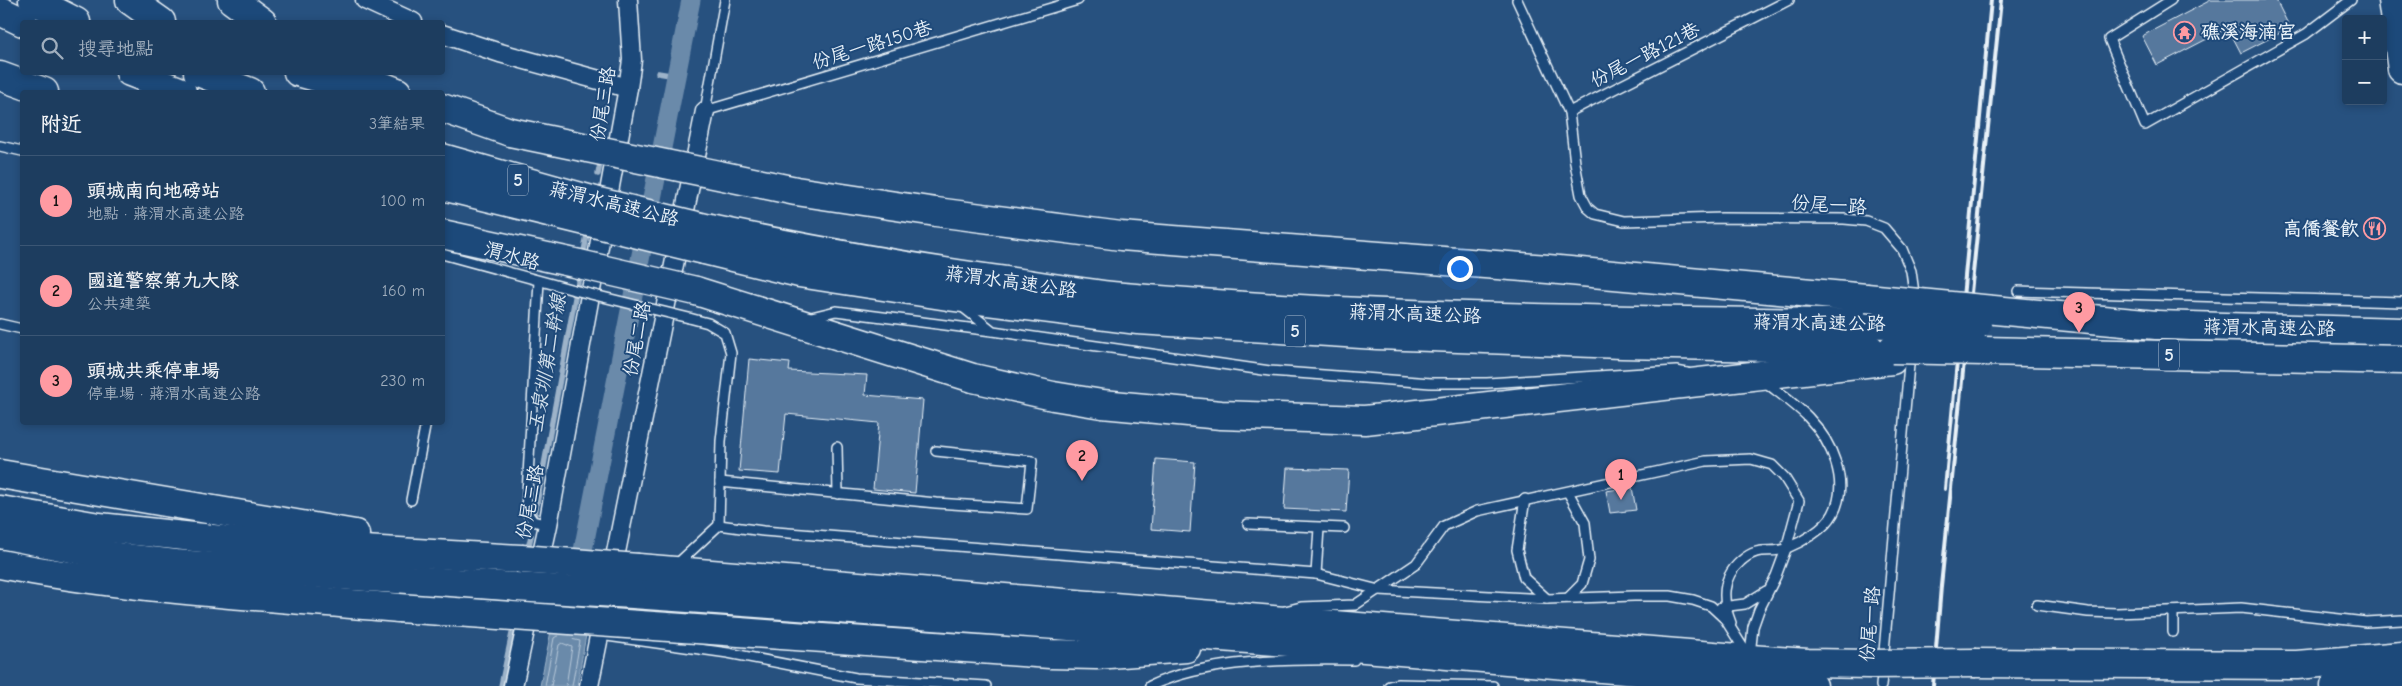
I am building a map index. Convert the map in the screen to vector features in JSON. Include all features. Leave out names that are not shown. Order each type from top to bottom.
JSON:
[{"type":"main road","points":[[32,0],[72,20]]},
{"type":"main road","points":[[130,0],[158,20]]},
{"type":"main road","points":[[232,0],[259,20]]},
{"type":"main road","points":[[2392,0],[2402,68]]},
{"type":"main road","points":[[0,11],[20,21]]},
{"type":"main road","points":[[138,75],[177,90]]},
{"type":"main road","points":[[206,75],[245,90]]},
{"type":"main road","points":[[309,75],[363,90]]},
{"type":"main road","points":[[357,75],[392,90]]},
{"type":"main road","points":[[0,76],[38,90]]},
{"type":"main road","points":[[445,109],[510,132]]},
{"type":"main road","points":[[445,114],[510,132],[796,191],[936,212],[1121,236],[1538,268],[2156,326]]},
{"type":"main road","name":"蔣渭水高速公路","points":[[445,159],[592,211]]},
{"type":"main road","name":"蔣渭水高速公路","points":[[445,186],[592,211],[707,239],[799,273],[948,296],[1138,320],[1254,328],[1622,344],[1893,344],[2156,326],[2402,332]]},
{"type":"main road","points":[[445,235],[576,277],[696,291],[973,378],[1053,396],[1102,404],[1221,415],[1365,420],[1758,376],[1893,344]]},
{"type":"main road","name":"蔣渭水高速公路","points":[[707,239],[787,245],[954,275],[1121,296],[1312,309],[1504,318],[1893,344],[1937,350],[2402,360]]},
{"type":"main road","points":[[0,474],[492,558]]},
{"type":"main road","points":[[0,501],[29,515]]},
{"type":"main road","points":[[0,510],[100,527],[260,544],[671,569],[1258,618],[1748,673],[1813,686]]},
{"type":"main road","points":[[0,534],[117,557],[174,564],[633,594],[1536,662],[1748,673],[1808,663],[1876,675],[1976,663],[2296,665],[2402,656]]},
{"type":"main road","points":[[0,564],[50,574],[176,588],[399,608],[1050,654],[1096,655],[1214,646],[1330,645]]},
{"type":"main road","points":[[2296,665],[2402,644]]},
{"type":"main road","points":[[2335,686],[2402,681]]},
{"type":"street","points":[[364,0],[408,20]]},
{"type":"street","name":"份尾三路","points":[[513,686],[548,525],[628,88],[632,60],[628,0]]},
{"type":"street","points":[[445,35],[500,53],[628,88]]},
{"type":"street","name":"份尾二路","points":[[589,686],[705,111]]},
{"type":"lane","name":"份尾二路","points":[[705,111],[725,0]]},
{"type":"lane","name":"份尾一路150巷","points":[[705,111],[1078,0]]},
{"type":"lane","name":"份尾一路","points":[[1518,0],[1569,112],[1574,163],[1581,195],[1588,208],[1595,214],[1624,221],[1722,218],[1859,220],[1884,228],[1902,249],[1911,271],[1916,294],[1876,675]]},
{"type":"lane","name":"份尾一路121巷","points":[[1569,112],[1788,0]]},
{"type":"lane","points":[[2171,0],[2108,39],[2145,125],[2306,34],[2350,0]]},
{"type":"lane","points":[[0,146],[20,151]]},
{"type":"lane","name":"渭水路","points":[[445,255],[539,280],[576,277],[717,327],[725,333],[731,353],[724,402],[719,525]]},
{"type":"lane","points":[[539,280],[526,511],[532,521],[548,525]]},
{"type":"lane","points":[[2018,291],[2402,302]]},
{"type":"lane","points":[[948,296],[993,331]]},
{"type":"lane","points":[[794,321],[836,311],[1303,374],[1457,384],[1676,371],[1715,381]]},
{"type":"lane","points":[[0,324],[20,329]]},
{"type":"lane","points":[[1748,673],[1725,607],[1726,584],[1740,561],[1751,554],[1764,550],[1786,549],[1821,528],[1832,516],[1839,496],[1839,478],[1834,456],[1823,436],[1809,417],[1758,376]]},
{"type":"lane","points":[[411,500],[425,425]]},
{"type":"lane","points":[[837,447],[838,494]]},
{"type":"lane","points":[[720,482],[838,494],[1027,509],[1032,461],[936,451]]},
{"type":"lane","points":[[1258,618],[1301,607],[1355,605],[1416,564],[1444,526],[1477,511],[1706,461],[1751,459],[1772,465],[1784,477],[1799,501],[1786,549],[1758,610],[1753,627],[1748,673]]},
{"type":"lane","points":[[1568,492],[1585,523],[1589,560],[1582,584],[1568,598]]},
{"type":"lane","points":[[1525,500],[1517,550],[1524,578],[1547,599]]},
{"type":"lane","points":[[1248,524],[1344,528]]},
{"type":"lane","points":[[671,569],[719,525],[763,532],[1316,574],[1379,590],[1547,599],[1670,596],[1711,606],[1725,607],[1745,604],[1768,590]]},
{"type":"lane","points":[[1316,574],[1319,528]]},
{"type":"lane","points":[[2037,605],[2088,612],[2240,608],[2366,622],[2402,620]]},
{"type":"lane","points":[[1711,606],[1735,633]]},
{"type":"lane","points":[[2173,611],[2173,632]]},
{"type":"lane","points":[[599,635],[711,650],[856,678],[986,686]]},
{"type":"lane","points":[[1150,686],[1178,674],[1262,662],[1368,660]]},
{"type":"lane","points":[[1398,660],[1536,662]]},
{"type":"lane","points":[[1389,686],[1397,684],[1493,686]]},
{"type":"water","points":[[551,631],[586,635],[577,686],[540,686]]},
{"type":"building","name":"礁溪海湳宮","points":[[2211,0],[2276,0],[2290,28],[2241,53],[2228,28],[2157,65],[2142,36]]},
{"type":"building","points":[[749,359],[790,363],[789,371],[867,375],[865,395],[923,400],[915,493],[873,489],[879,423],[786,414],[780,474],[739,471]]},
{"type":"building","points":[[1156,459],[1195,462],[1190,532],[1151,529]]},
{"type":"building","points":[[1287,468],[1349,470],[1346,512],[1284,509]]},
{"type":"building","points":[[1632,487],[1636,510],[1610,513],[1606,491]]},
{"type":"waterway","points":[[567,632],[691,0]]},
{"type":"waterway","points":[[658,73],[676,76]]},
{"type":"waterway","name":"玉泉圳第二幹線","points":[[598,174],[601,159]]},
{"type":"waterway","name":"玉泉圳第二幹線","points":[[583,257],[588,229]]},
{"type":"waterway","name":"玉泉圳第二幹線","points":[[534,519],[580,271]]},
{"type":"waterway","name":"玉泉圳第二幹線","points":[[527,553],[531,536]]},
{"type":"waterway","name":"玉泉圳第二幹線","points":[[501,686],[514,624]]},
{"type":"railway","points":[[1945,489],[1991,0]]},
{"type":"railway","points":[[1933,686],[1941,586],[2001,0]]},
{"type":"place","name":"礁溪海湳宮","points":[[2185,32]]},
{"type":"place","name":"高僑餐飲","points":[[2375,229]]},
{"type":"place","name":"頭城共乘停車場","points":[[2079,333]]},
{"type":"place","name":"國道警察第九大隊","points":[[1082,481]]},
{"type":"place","name":"頭城南向地磅站","points":[[1621,500]]}]
